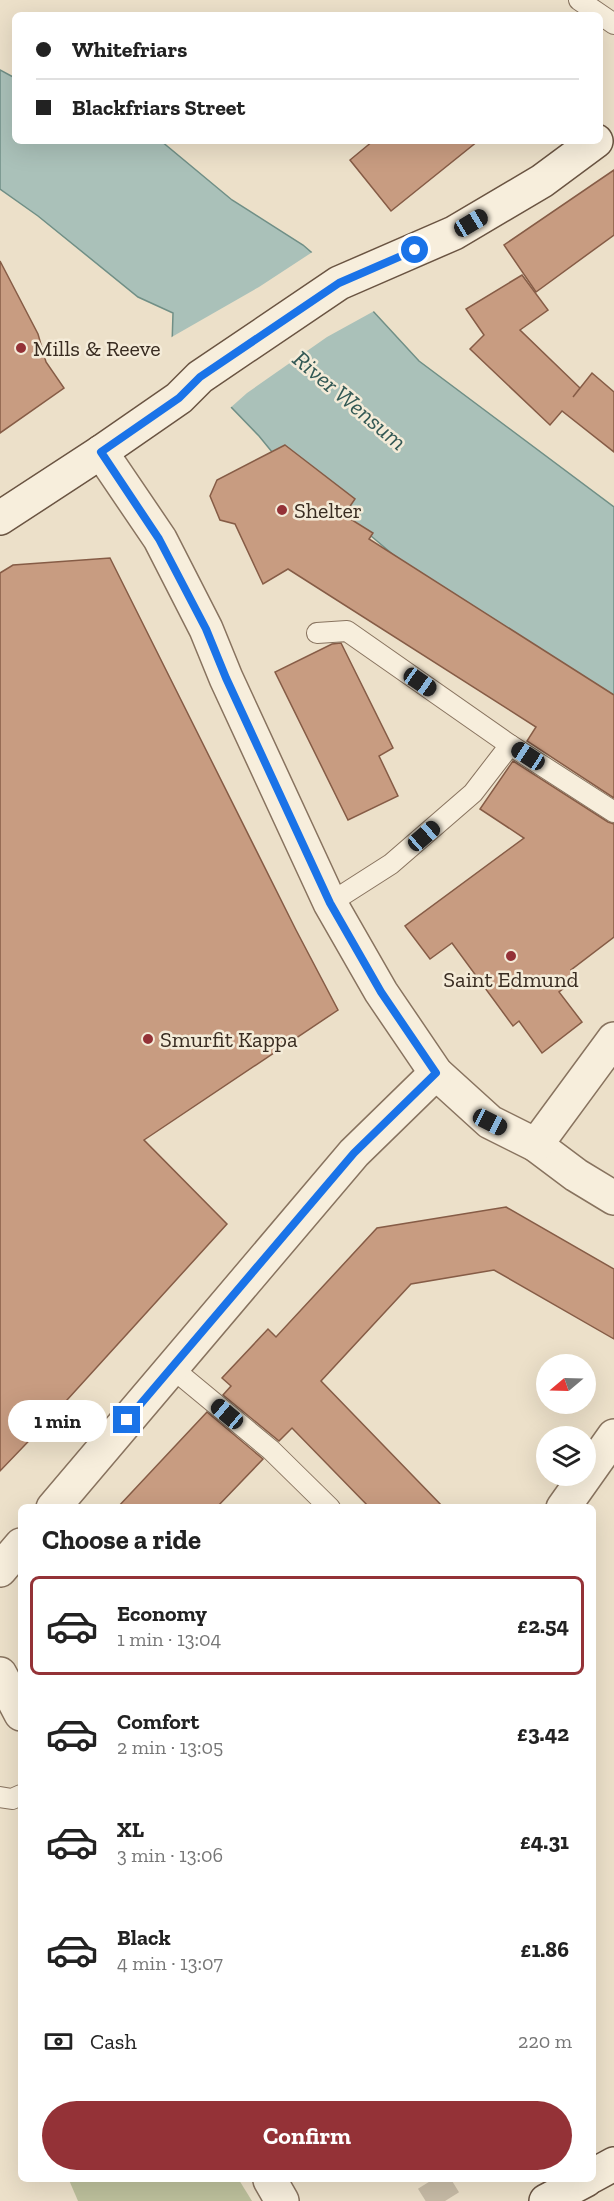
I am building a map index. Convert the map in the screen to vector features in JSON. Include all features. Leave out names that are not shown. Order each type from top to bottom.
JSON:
[{"type":"street","points":[[0,518],[179,398],[200,377],[339,283],[453,233],[542,181],[592,144]]},
{"type":"street","points":[[101,452],[159,539],[206,629],[226,678],[330,903],[381,992],[436,1073],[490,1122],[536,1145],[576,1175],[614,1198]]},
{"type":"street","points":[[536,1145],[614,1039]]},
{"type":"street","points":[[56,1504],[354,1153],[436,1073]]},
{"type":"street","points":[[566,1504],[614,1436]]},
{"type":"street","points":[[0,1570],[18,1549]]},
{"type":"street","points":[[0,1674],[18,1708]]},
{"type":"street","points":[[596,2174],[614,2164]]},
{"type":"street","points":[[271,2182],[282,2201]]},
{"type":"street","points":[[546,2201],[582,2182]]},
{"type":"lane","points":[[579,0],[596,12]]},
{"type":"lane","points":[[317,633],[347,631],[510,745],[614,812]]},
{"type":"lane","points":[[330,903],[391,864],[473,793],[510,745]]},
{"type":"lane","points":[[172,1368],[271,1450],[326,1504]]},
{"type":"lane","points":[[0,1797],[12,1799],[18,1796]]},
{"type":"green space","points":[[70,2182],[240,2182],[252,2201],[78,2201]]},
{"type":"water","name":"River Wensum","points":[[0,70],[12,76],[12,144],[165,144],[232,200],[303,245],[348,284],[419,361],[614,507],[614,709],[443,597],[364,530],[299,485],[259,436],[172,346],[173,313],[138,297],[38,216],[0,189]]},
{"type":"pier","points":[[314,251],[350,282],[376,310],[327,337],[247,393],[229,409],[170,348],[170,338],[259,287]]},
{"type":"building","points":[[369,144],[474,144],[391,211],[350,160]]},
{"type":"building","points":[[614,170],[614,235],[536,292],[504,245]]},
{"type":"building","name":"Mills & Reeve","points":[[0,261],[38,334],[46,362],[64,388],[0,433]]},
{"type":"building","points":[[522,275],[548,310],[520,330],[580,388],[573,397],[592,373],[614,392],[614,452],[562,411],[550,425],[470,349],[484,335],[466,309]]},
{"type":"building","points":[[285,445],[355,499],[344,515],[373,533],[369,539],[614,695],[614,798],[527,741],[536,727],[288,569],[263,584],[235,524],[220,520],[210,496],[217,480]]},
{"type":"building","name":"Smurfit Kappa","points":[[110,558],[338,1010],[144,1140],[227,1224],[0,1471],[0,573],[13,565]]},
{"type":"building","points":[[341,643],[393,748],[379,756],[398,796],[348,820],[275,672],[332,644]]},
{"type":"building","points":[[513,761],[614,824],[614,937],[571,970],[577,978],[559,992],[582,1022],[542,1053],[519,1021],[513,1026],[452,943],[430,959],[405,926],[524,838],[480,809]]},
{"type":"building","points":[[506,1207],[614,1269],[614,1339],[494,1270],[411,1284],[321,1381],[440,1504],[366,1504],[292,1428],[279,1441],[223,1395],[231,1386],[222,1378],[268,1329],[276,1337],[377,1228]]},
{"type":"building","points":[[207,1412],[263,1459],[220,1504],[121,1504]]},
{"type":"tunnel","points":[[433,2182],[445,2201]]},
{"type":"place","name":"Mills & Reeve","points":[[21,348]]},
{"type":"place","name":"Shelter","points":[[282,510]]},
{"type":"place","name":"Saint Edmund","points":[[511,956]]},
{"type":"place","name":"Smurfit Kappa","points":[[148,1039]]},
{"type":"route","points":[[127,1420],[354,1153],[436,1073],[381,992],[330,903],[226,678],[206,629],[159,539],[101,452],[179,398],[200,377],[339,283],[415,250]]}]
